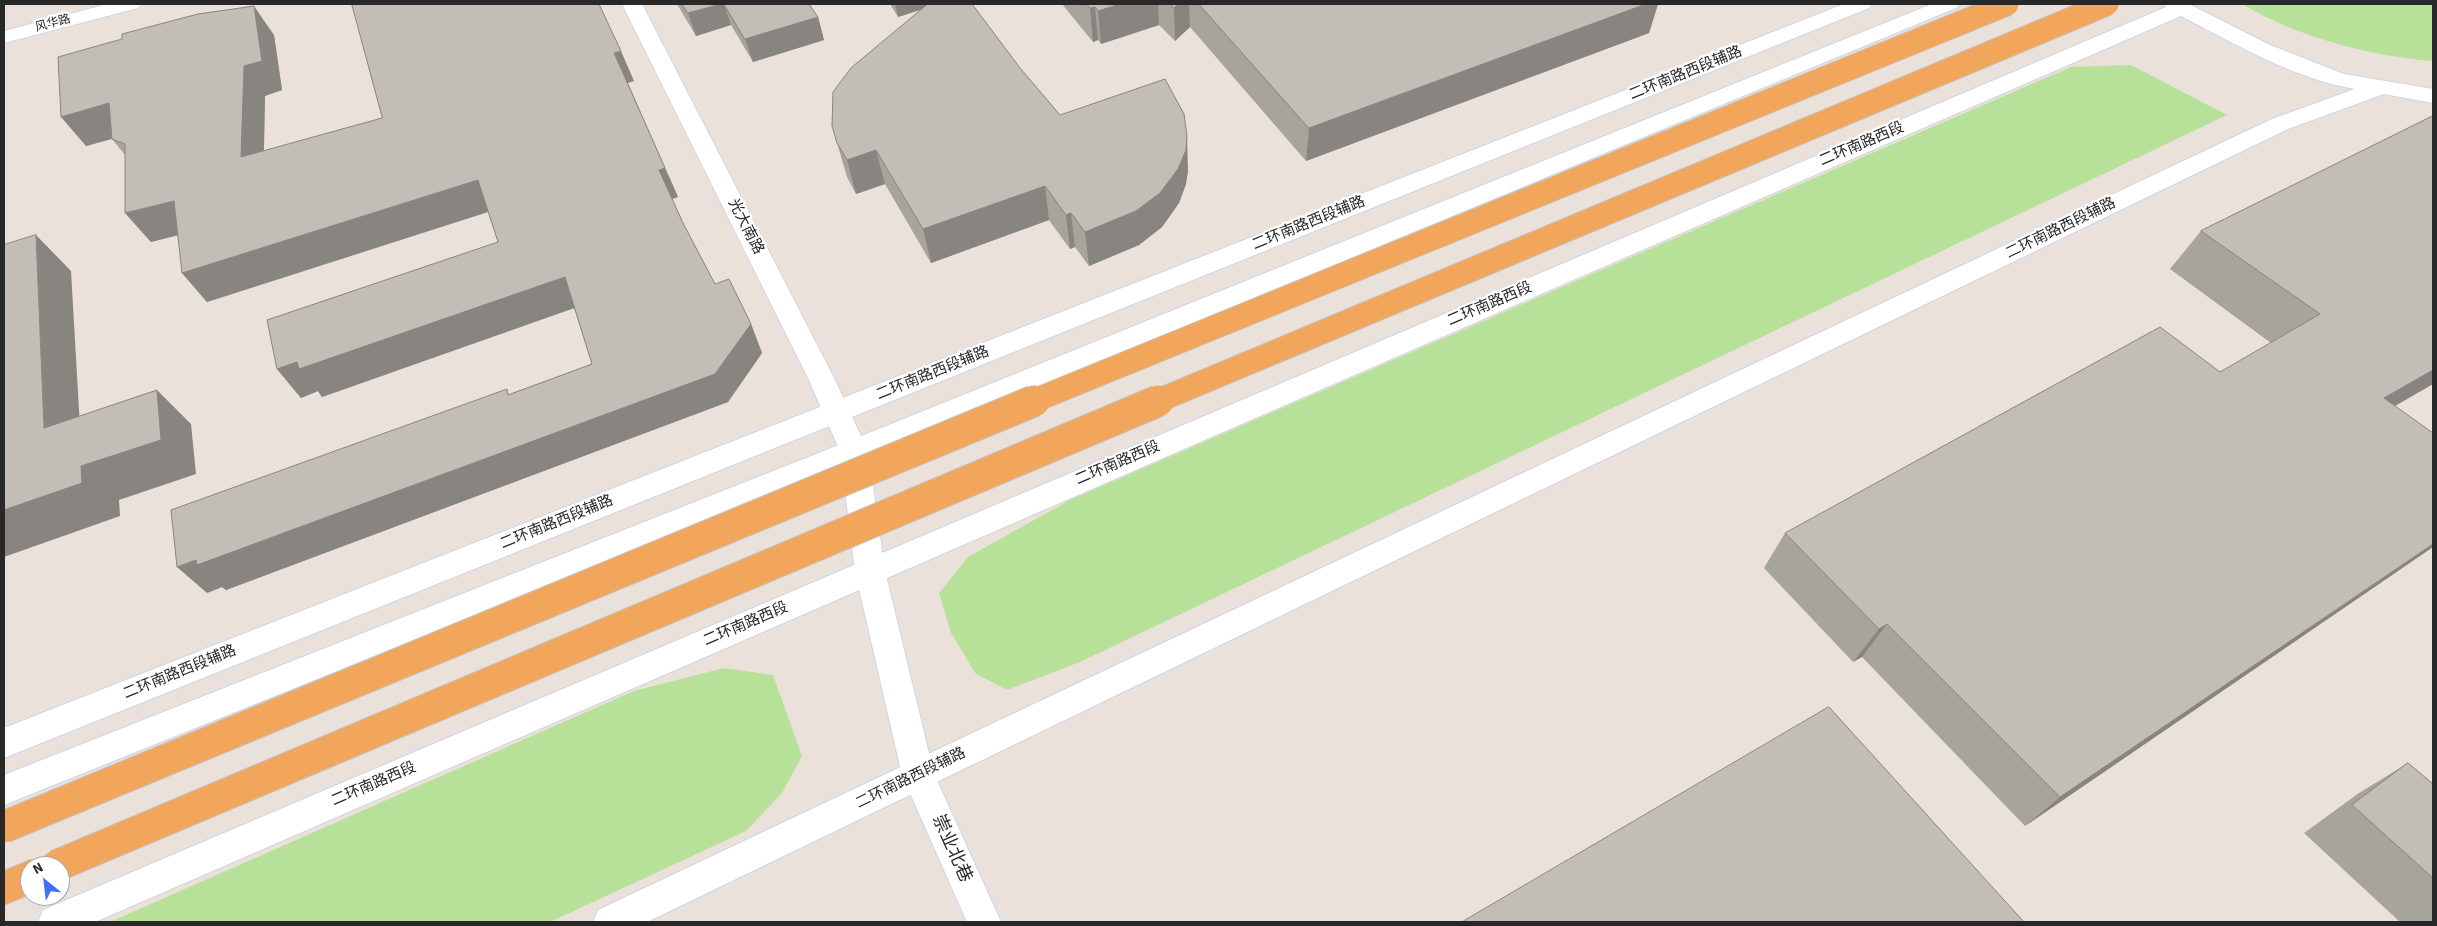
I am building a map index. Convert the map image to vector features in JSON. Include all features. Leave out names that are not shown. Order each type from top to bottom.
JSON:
[{"type":"highway","points":[[4,827],[1085,380],[2007,4]]},
{"type":"highway","points":[[70,860],[1057,443],[2107,4]]},
{"type":"highway","points":[[4,888],[20,881]]},
{"type":"main road","name":"风华路","points":[[4,37],[130,4]]},
{"type":"main road","name":"光大南路","points":[[632,4],[838,412],[854,451],[870,571]]},
{"type":"main road","name":"二环南路西段辅路","points":[[4,743],[1862,4]]},
{"type":"main road","points":[[4,790],[854,451],[1950,4]]},
{"type":"main road","points":[[2177,6],[2263,50],[2340,80],[2433,96]]},
{"type":"main road","name":"二环南路西段","points":[[55,922],[2177,6]]},
{"type":"main road","name":"二环南路西段辅路","points":[[610,922],[2280,124],[2380,88]]},
{"type":"main road","name":"崇业北巷","points":[[870,571],[918,775],[984,922]]},
{"type":"green space","points":[[2242,4],[2433,4],[2433,61],[2384,55],[2334,43],[2286,26]]},
{"type":"green space","points":[[2131,65],[2227,115],[1080,662],[1007,690],[976,674],[951,633],[939,593],[968,557],[1070,500],[2071,67]]},
{"type":"green space","points":[[724,668],[773,675],[802,756],[782,793],[746,831],[550,922],[110,922],[634,691]]},
{"type":"building","points":[[352,4],[599,4],[621,51],[614,53],[665,168],[659,170],[683,223],[715,284],[729,279],[751,324],[715,374],[197,565],[196,560],[177,567],[171,510],[507,389],[508,395],[592,364],[565,277],[299,369],[297,362],[277,369],[267,320],[498,242],[478,180],[182,273],[174,201],[125,213],[125,144],[112,139],[109,103],[61,117],[58,57],[122,39],[122,34],[198,14],[254,6],[262,61],[244,66],[241,157],[382,118]]},
{"type":"building","points":[[682,4],[721,4],[688,13]]},
{"type":"building","points":[[724,4],[809,4],[818,17],[745,39]]},
{"type":"building","points":[[928,4],[972,4],[1020,68],[1060,115],[1165,79],[1184,114],[1187,136],[1186,150],[1178,169],[1160,193],[1136,211],[1085,232],[1071,213],[1066,215],[1045,186],[923,229],[876,150],[847,160],[837,143],[832,126],[833,92],[851,68]]},
{"type":"building","points":[[1087,4],[1120,4],[1098,11],[1095,7],[1090,8]]},
{"type":"building","points":[[1199,4],[1646,4],[1309,128]]},
{"type":"building","points":[[2433,116],[2433,370],[2384,398],[2433,433],[2433,544],[2060,797],[1887,624],[1879,629],[1785,533],[2160,327],[2220,372],[2320,314],[2201,231]]},
{"type":"building","points":[[36,235],[44,428],[157,390],[161,440],[81,466],[82,483],[4,510],[4,245]]},
{"type":"building","points":[[1829,707],[2024,922],[1462,922]]},
{"type":"building","points":[[2408,763],[2433,784],[2433,878],[2352,805]]}]
